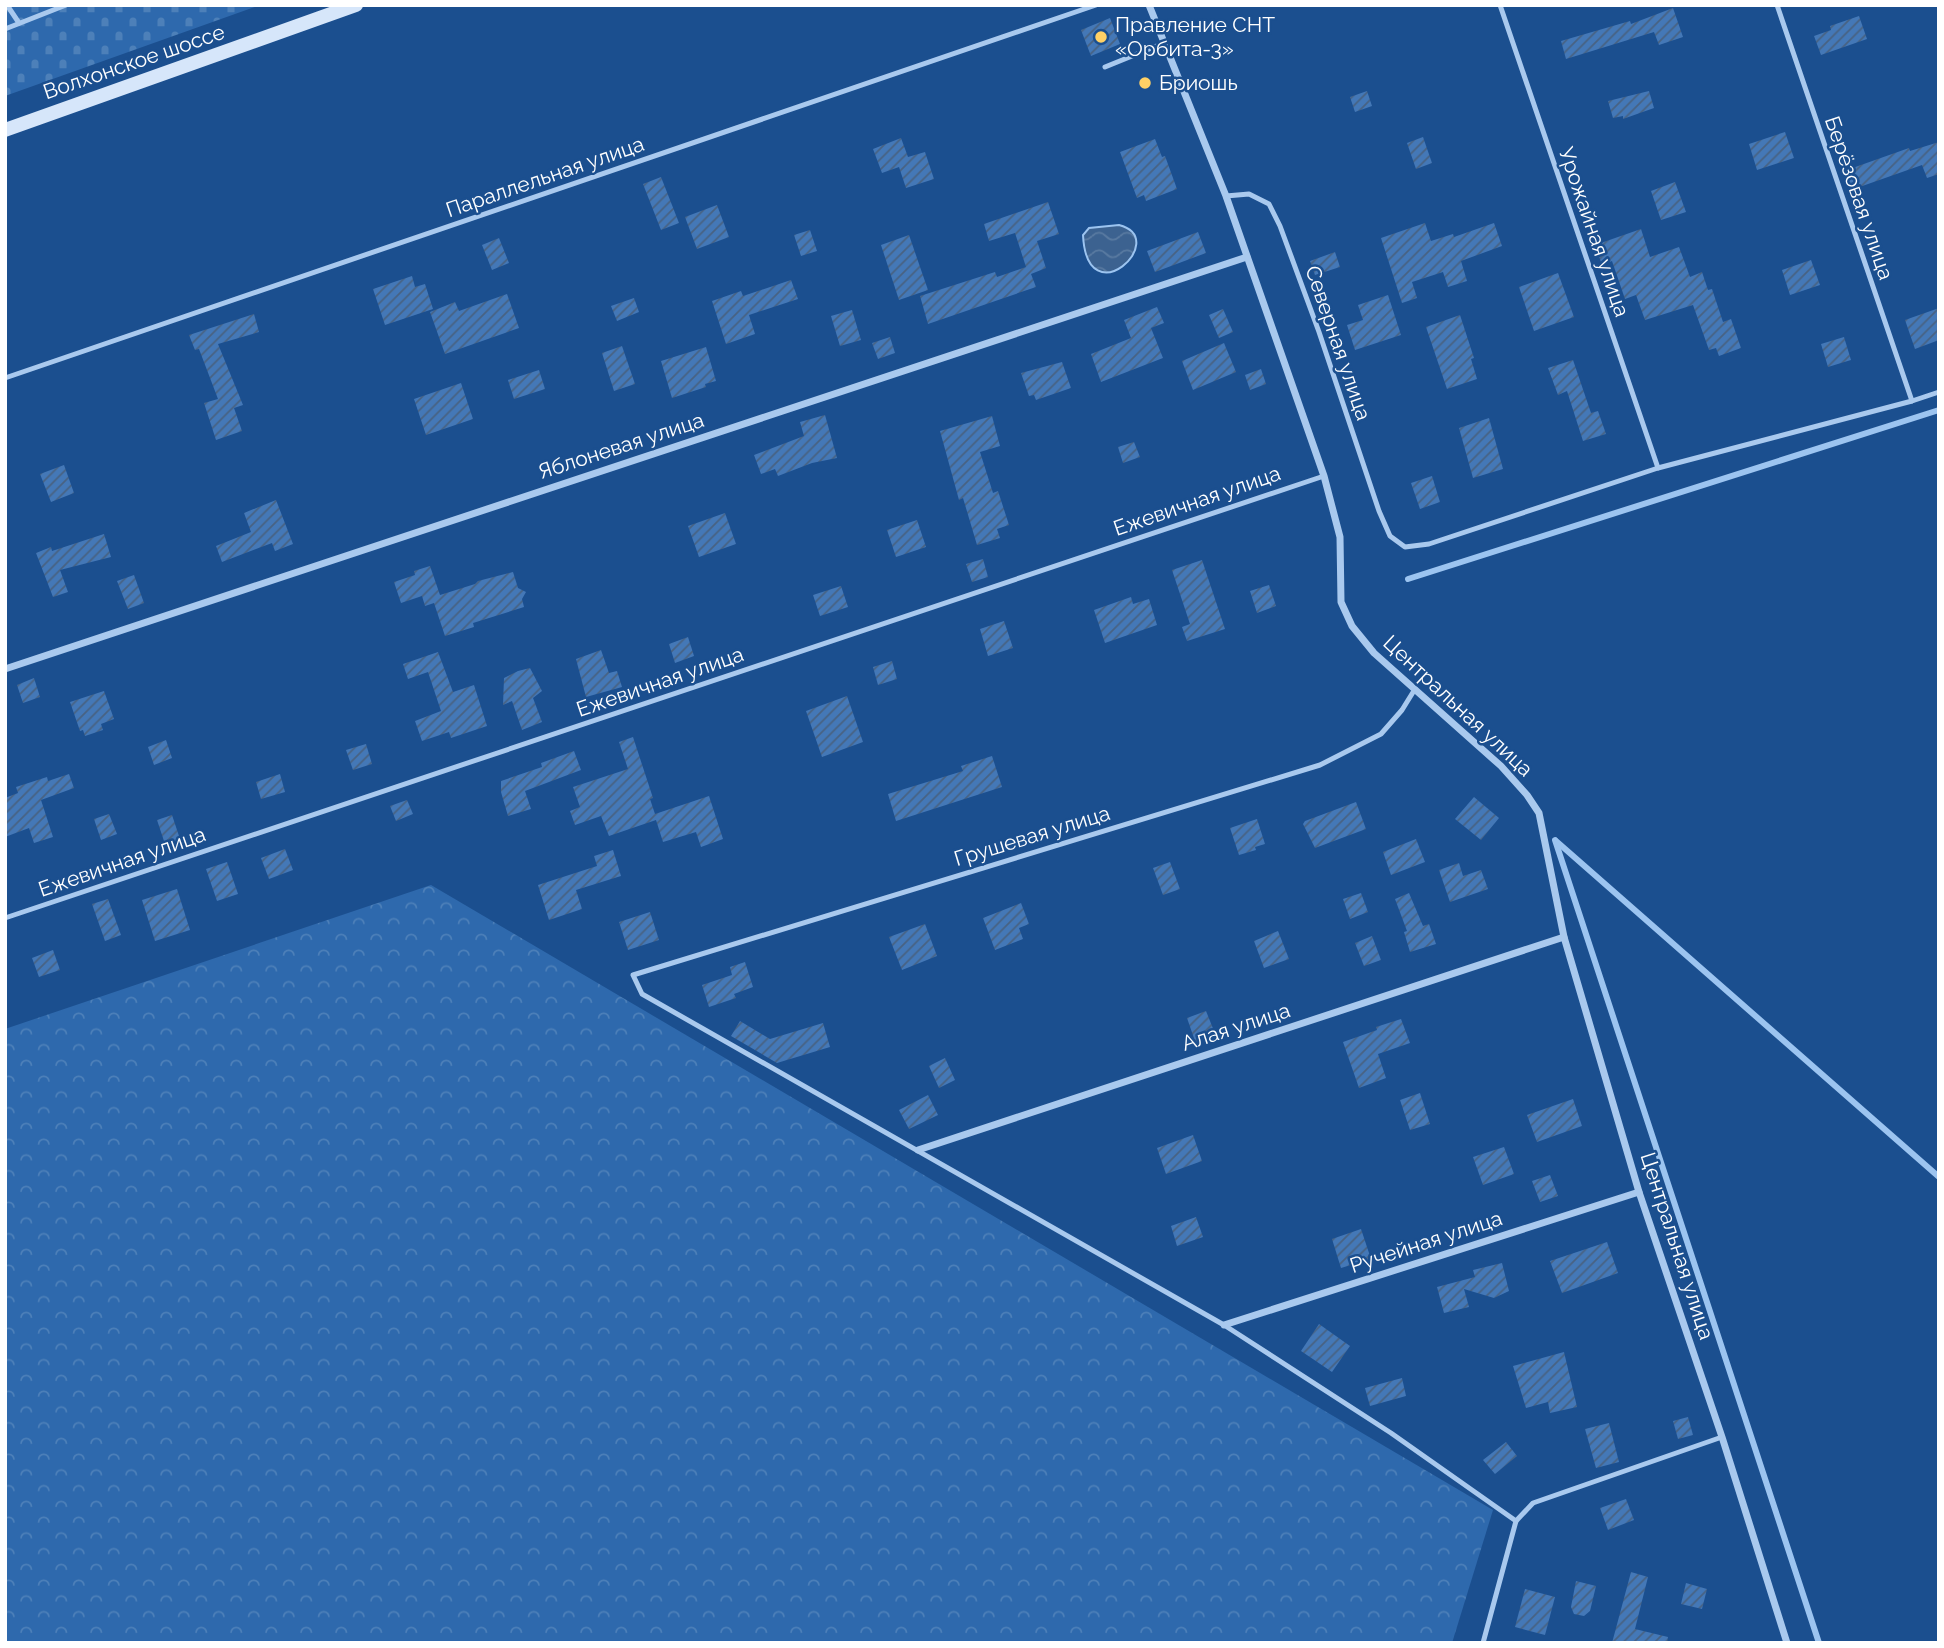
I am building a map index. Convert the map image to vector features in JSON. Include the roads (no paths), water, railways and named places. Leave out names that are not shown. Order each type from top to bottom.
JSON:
[{"type":"main road","name":"Волхонское шоссе","points":[[5,130],[356,5]]},
{"type":"street","name":"Центральная улица","points":[[1149,5],[1226,196],[1324,475],[1340,537],[1341,602],[1352,626],[1367,644],[1415,689],[1501,765],[1539,813],[1564,937],[1639,1192],[1722,1437],[1787,1643]]},
{"type":"street","name":"Яблоневая улица","points":[[5,669],[1247,257]]},
{"type":"street","name":"Алая улица","points":[[918,1150],[1564,937]]},
{"type":"street","name":"Ручейная улица","points":[[1224,1325],[1639,1192]]},
{"type":"lane","points":[[7,5],[19,23]]},
{"type":"lane","points":[[5,29],[66,5]]},
{"type":"lane","name":"Параллельная улица","points":[[5,378],[1096,5]]},
{"type":"lane","name":"Урожайная улица","points":[[1500,5],[1658,468]]},
{"type":"lane","name":"Берёзовая улица","points":[[1777,5],[1912,401]]},
{"type":"lane","points":[[1105,67],[1164,43]]},
{"type":"lane","name":"Северная улица","points":[[1226,196],[1249,194],[1269,204],[1280,226],[1319,332],[1379,511],[1390,536],[1405,547],[1429,544],[1658,468]]},
{"type":"lane","points":[[1658,468],[1939,392]]},
{"type":"lane","name":"Ежевичная улица","points":[[5,918],[1324,475]]},
{"type":"lane","name":"Грушевая улица","points":[[918,1150],[642,994],[633,975],[1320,765],[1381,734],[1402,710],[1415,689]]},
{"type":"lane","points":[[918,1150],[1224,1325],[1391,1433],[1516,1521]]},
{"type":"lane","points":[[1483,1643],[1516,1521],[1533,1503],[1722,1437]]},
{"type":"water","points":[[1119,225],[1133,233],[1136,244],[1132,256],[1122,266],[1110,272],[1098,270],[1088,259],[1083,235],[1089,228]]},
{"type":"waterway","points":[[1408,579],[1939,410]]},
{"type":"waterway","points":[[1555,840],[1819,1643]]},
{"type":"waterway","points":[[1556,841],[1939,1177]]},
{"type":"place","name":"Правление СНТ «Орбита-3»","points":[[1101,37]]},
{"type":"place","name":"Бриошь","points":[[1145,83]]}]
